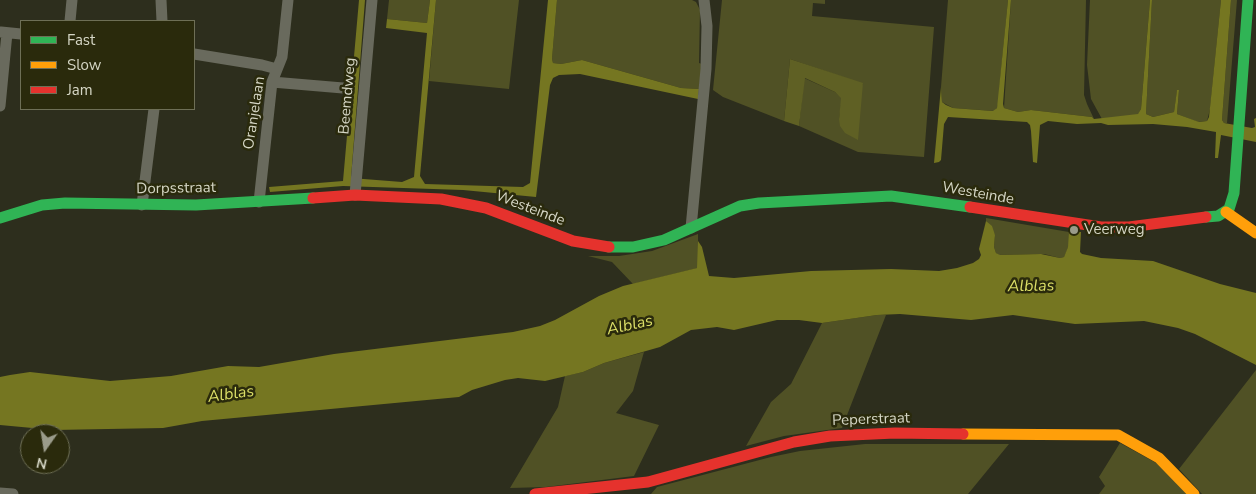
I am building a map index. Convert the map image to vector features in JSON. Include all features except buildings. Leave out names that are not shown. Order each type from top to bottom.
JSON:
[{"type":"street","points":[[70,20],[72,0]]},
{"type":"street","points":[[161,0],[162,20]]},
{"type":"street","name":"Oranjelaan","points":[[259,202],[272,82],[282,57],[288,0]]},
{"type":"street","name":"Beemdweg","points":[[355,195],[372,0]]},
{"type":"street","points":[[691,228],[706,69],[707,26],[704,0]]},
{"type":"street","points":[[1248,0],[1232,200],[1226,212],[1256,233]]},
{"type":"street","points":[[0,106],[4,32],[20,34]]},
{"type":"street","points":[[195,54],[277,69]]},
{"type":"street","points":[[272,82],[343,88]]},
{"type":"street","points":[[142,205],[154,110]]},
{"type":"street","name":"Dorpsstraat","points":[[0,218],[42,205],[65,203],[142,205],[259,202],[355,195]]},
{"type":"street","name":"Westeinde","points":[[355,195],[458,201],[486,208],[573,241],[615,248],[664,240],[728,210],[759,203],[891,196],[1101,227],[1129,227],[1194,220],[1218,216],[1226,212]]},
{"type":"street","name":"Peperstraat","points":[[535,494],[648,482],[794,442],[830,436],[895,433],[1118,434],[1159,458],[1194,494]]},
{"type":"street","points":[[0,493],[13,494]]},
{"type":"shaded area","points":[[389,0],[430,0],[427,23],[387,19]]},
{"type":"shaded area","points":[[436,0],[519,0],[509,89],[429,81]]},
{"type":"shaded area","points":[[557,0],[692,0],[696,2],[700,10],[699,63],[702,64],[699,89],[681,88],[582,60],[561,64],[553,63]]},
{"type":"shaded area","points":[[722,0],[825,0],[825,4],[813,3],[812,16],[934,27],[924,157],[858,152],[799,126],[804,78],[835,92],[842,98],[839,119],[863,84],[790,59],[784,121],[723,97],[713,90]]},
{"type":"shaded area","points":[[948,0],[1008,0],[999,100],[994,111],[953,108],[942,102],[941,87]]},
{"type":"shaded area","points":[[1011,0],[1086,0],[1084,95],[1094,119],[1092,117],[1031,110],[1018,112],[1004,108]]},
{"type":"shaded area","points":[[1090,0],[1150,0],[1141,109],[1138,115],[1102,119],[1091,99],[1087,65]]},
{"type":"shaded area","points":[[1152,0],[1221,0],[1210,109],[1207,121],[1198,122],[1177,114],[1179,90],[1177,91],[1174,112],[1153,117],[1146,114]]},
{"type":"shaded area","points":[[1231,0],[1237,0],[1227,123],[1224,123],[1222,120]]},
{"type":"shaded area","points":[[790,59],[863,83],[858,140],[845,133],[840,126],[841,98],[835,92],[805,78],[799,126],[784,121]]},
{"type":"shaded area","points":[[986,218],[1069,232],[1070,242],[1064,257],[1060,258],[1044,254],[999,255],[994,247],[995,235]]},
{"type":"shaded area","points":[[698,234],[698,268],[633,284],[612,262],[588,256],[619,256],[652,251]]},
{"type":"shaded area","points":[[886,315],[842,428],[784,436],[746,446],[771,402],[791,384],[822,323]]},
{"type":"shaded area","points":[[644,352],[633,391],[616,413],[659,425],[634,476],[546,487],[510,488],[558,407],[565,376]]},
{"type":"shaded area","points":[[1256,370],[1256,494],[1202,494],[1179,469]]},
{"type":"shaded area","points":[[1120,443],[1160,465],[1188,494],[1099,494],[1105,486],[1099,477]]},
{"type":"shaded area","points":[[865,444],[1009,444],[968,494],[651,494],[657,487],[771,457],[800,451]]},
{"type":"water","points":[[359,0],[365,0],[351,178],[402,182],[414,177],[427,33],[386,28],[387,19],[427,23],[430,0],[436,0],[420,176],[425,184],[523,187],[530,183],[548,0],[557,0],[553,63],[561,64],[582,60],[681,88],[699,89],[698,99],[580,74],[559,75],[553,78],[550,85],[536,197],[463,190],[343,186],[270,192],[269,187],[343,181]]},
{"type":"water","points":[[1008,0],[1011,0],[1004,108],[1018,112],[1031,110],[1092,117],[1094,119],[1138,114],[1141,109],[1150,0],[1152,0],[1146,114],[1153,117],[1174,112],[1177,90],[1179,90],[1177,114],[1199,122],[1207,121],[1209,117],[1221,0],[1231,0],[1222,120],[1224,123],[1252,128],[1255,127],[1254,119],[1256,118],[1256,142],[1221,135],[1218,158],[1215,158],[1216,132],[1153,124],[1108,125],[1101,123],[1077,124],[1048,121],[1040,125],[1037,163],[1033,162],[1031,131],[1030,125],[1027,122],[948,117],[944,124],[941,160],[934,163],[941,87],[942,102],[953,108],[993,111],[997,108]]},
{"type":"water","name":"Alblas","points":[[986,221],[992,226],[995,235],[994,247],[996,253],[1000,255],[1041,254],[1060,258],[1064,257],[1068,247],[1069,232],[1081,232],[1080,252],[1082,254],[1101,258],[1153,261],[1220,284],[1256,293],[1256,365],[1195,334],[1178,328],[1144,321],[1075,324],[1013,315],[971,320],[900,314],[877,315],[822,323],[777,320],[734,330],[717,327],[691,330],[660,347],[604,363],[583,372],[545,381],[518,378],[505,380],[472,390],[459,397],[202,421],[163,428],[70,430],[70,424],[20,424],[20,427],[0,425],[0,377],[30,372],[110,381],[171,376],[228,366],[259,367],[334,354],[513,332],[540,326],[555,320],[599,296],[623,286],[697,268],[698,241],[702,247],[709,276],[734,278],[811,271],[891,269],[939,271],[973,263],[981,255],[979,249]]},
{"type":"traffic: fast","points":[[1206,217],[1218,216],[1229,209],[1234,193],[1248,0]]},
{"type":"traffic: fast","points":[[609,247],[633,247],[664,240],[740,206],[759,203],[891,196],[970,207]]},
{"type":"traffic: fast","points":[[0,218],[42,205],[65,203],[196,205],[313,198]]},
{"type":"traffic: slow","points":[[1226,212],[1256,233]]},
{"type":"traffic: slow","points":[[963,434],[1118,435],[1159,458],[1194,494]]},
{"type":"traffic: jam","points":[[313,198],[355,195],[441,199],[486,208],[573,241],[609,247]]},
{"type":"traffic: jam","points":[[970,207],[1101,227],[1129,227],[1206,217]]},
{"type":"traffic: jam","points":[[535,494],[648,482],[794,442],[830,436],[895,433],[963,434]]},
{"type":"place","name":"Veerweg","points":[[1074,230]]}]
